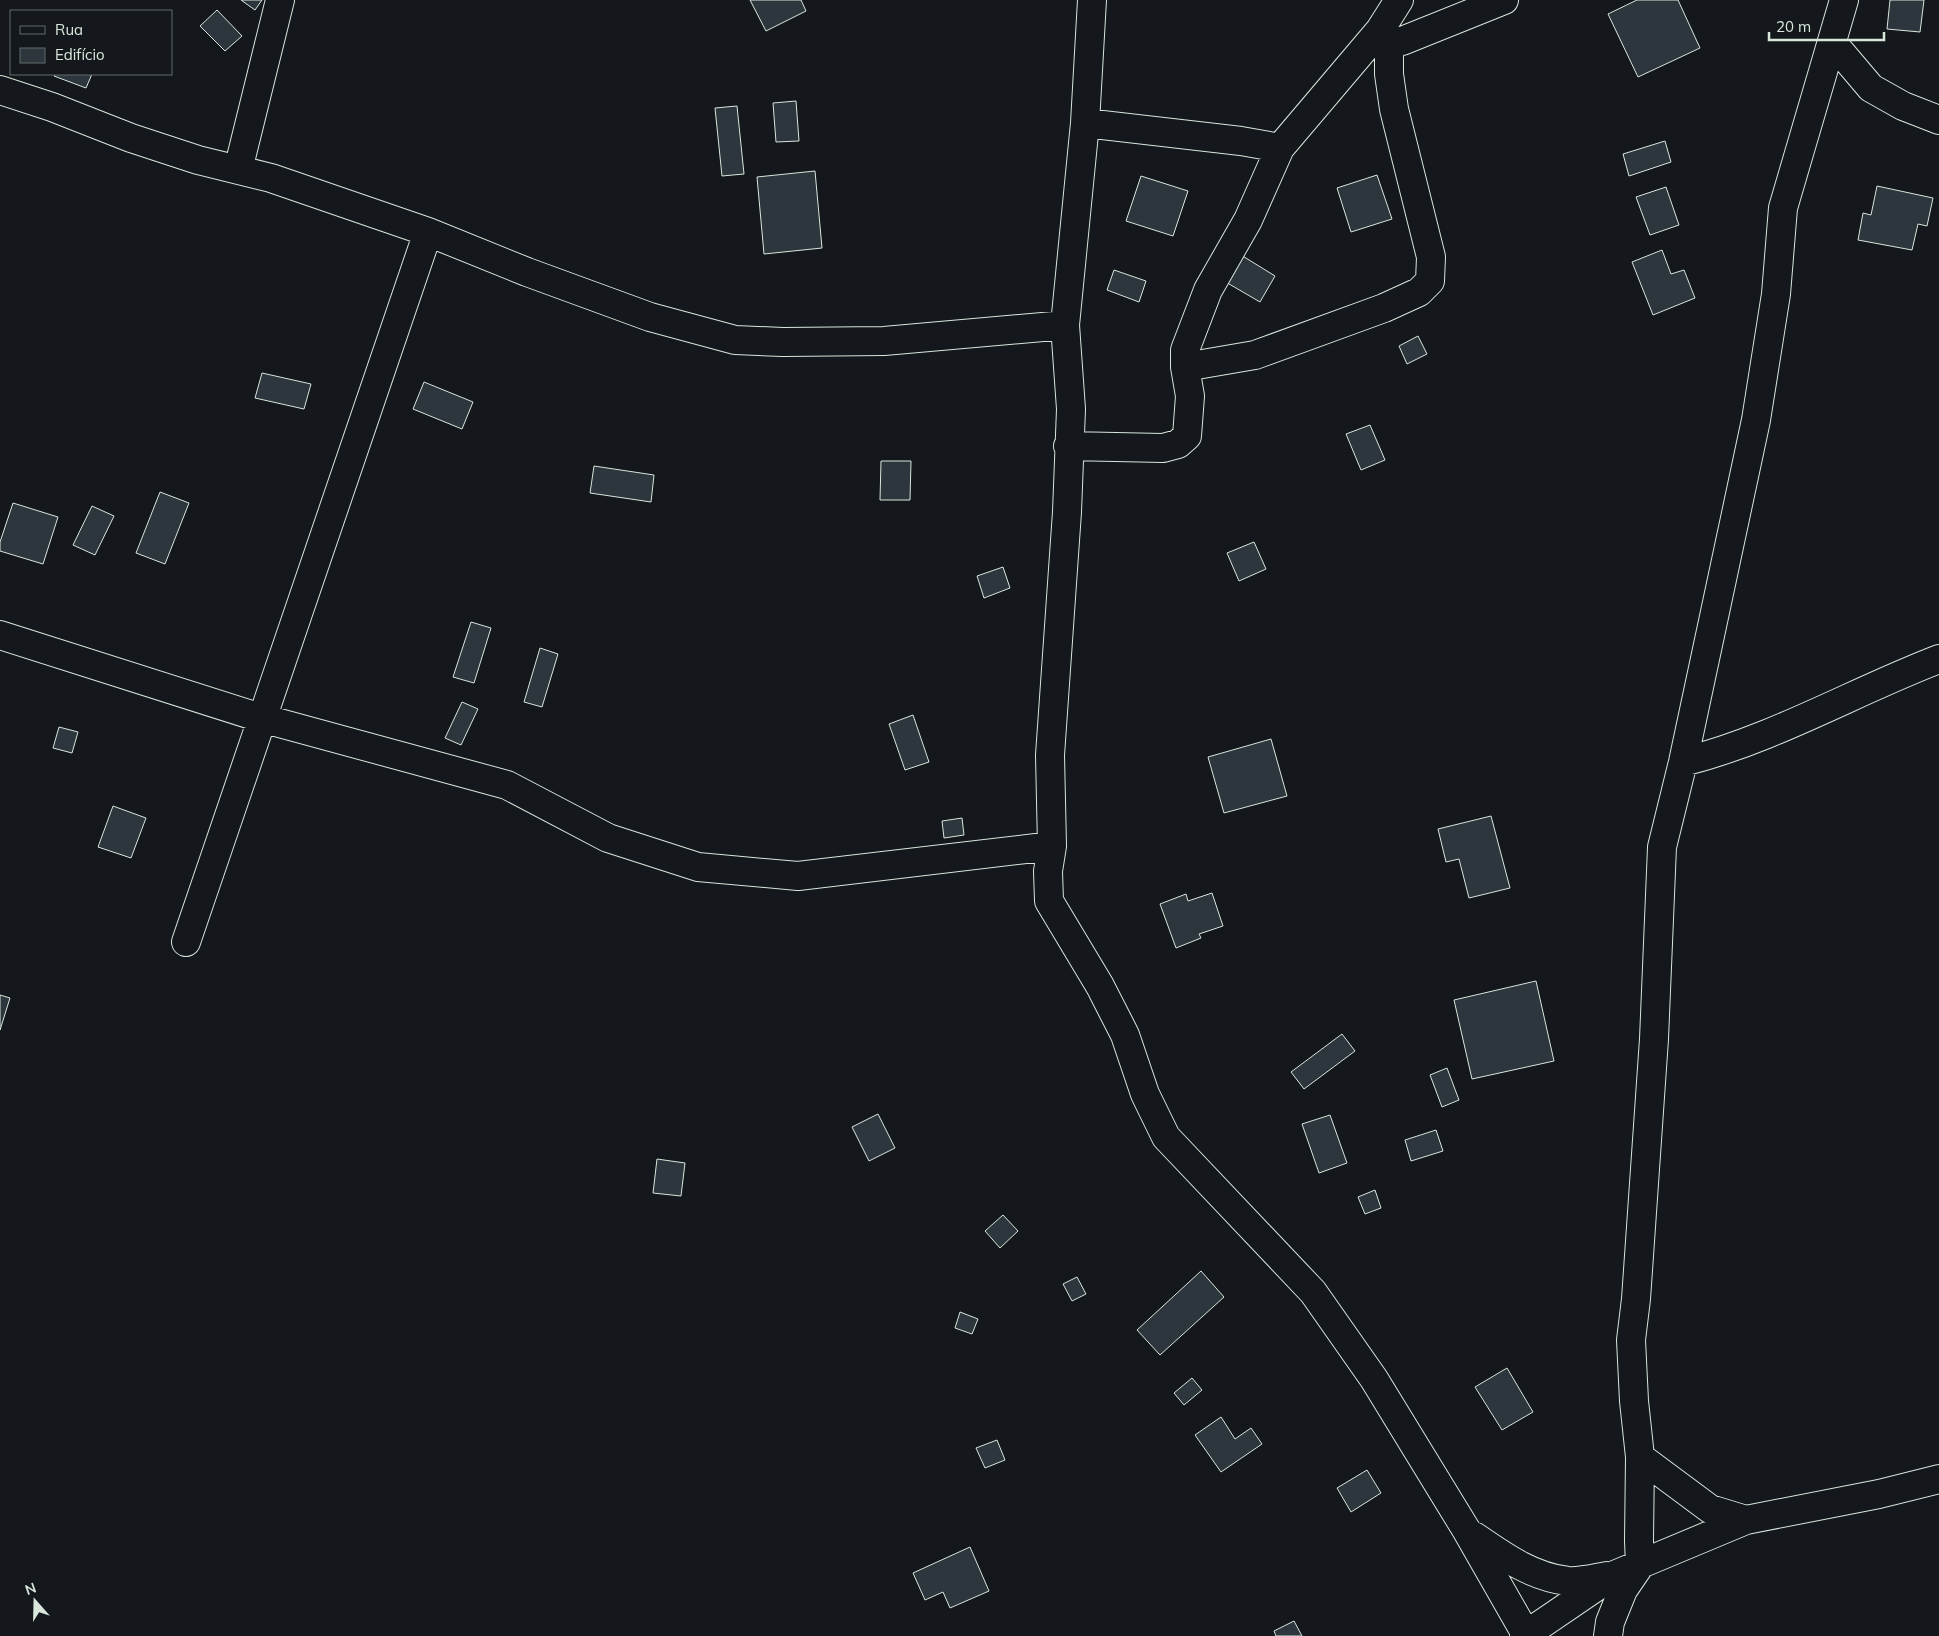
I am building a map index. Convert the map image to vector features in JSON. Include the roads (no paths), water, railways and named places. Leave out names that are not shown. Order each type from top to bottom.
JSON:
[{"type":"street","points":[[238,170],[280,0]]},
{"type":"street","points":[[1092,0],[1085,123],[1065,325],[1071,409],[1068,446],[1067,512],[1050,755],[1052,846],[1048,871],[1049,901],[1100,986],[1125,1035],[1145,1094],[1166,1137],[1313,1292],[1374,1379],[1467,1531],[1526,1635],[1612,1576],[1746,1520],[1879,1494],[1939,1479]]},
{"type":"street","points":[[1068,446],[1163,448],[1178,444],[1187,436],[1190,396],[1184,350],[1208,290],[1248,220],[1280,148],[1385,34],[1399,0]]},
{"type":"street","points":[[1385,34],[1402,41],[1504,0]]},
{"type":"street","points":[[1608,1636],[1610,1622],[1623,1590],[1640,1565],[1640,1458],[1634,1401],[1631,1340],[1636,1299],[1654,1039],[1662,847],[1683,762],[1756,420],[1776,294],[1783,208],[1844,0]]},
{"type":"street","points":[[1185,367],[1255,355],[1384,308],[1418,292],[1430,281],[1431,257],[1394,109],[1385,34]]},
{"type":"street","points":[[1832,42],[1871,88],[1903,106],[1939,120]]},
{"type":"street","points":[[0,90],[131,138],[271,178],[428,232],[527,272],[650,317],[735,340],[783,342],[884,341],[1065,325]]},
{"type":"street","points":[[1085,123],[1240,141],[1280,148]]},
{"type":"street","points":[[186,942],[428,232]]},
{"type":"street","points":[[0,635],[261,718],[507,785],[608,838],[698,867],[798,876],[1052,846]]},
{"type":"street","points":[[1683,762],[1718,753],[1794,724],[1939,659]]},
{"type":"street","points":[[1640,1458],[1710,1509],[1746,1520]]},
{"type":"street","points":[[1467,1531],[1504,1557],[1529,1570],[1569,1581],[1612,1576]]}]
